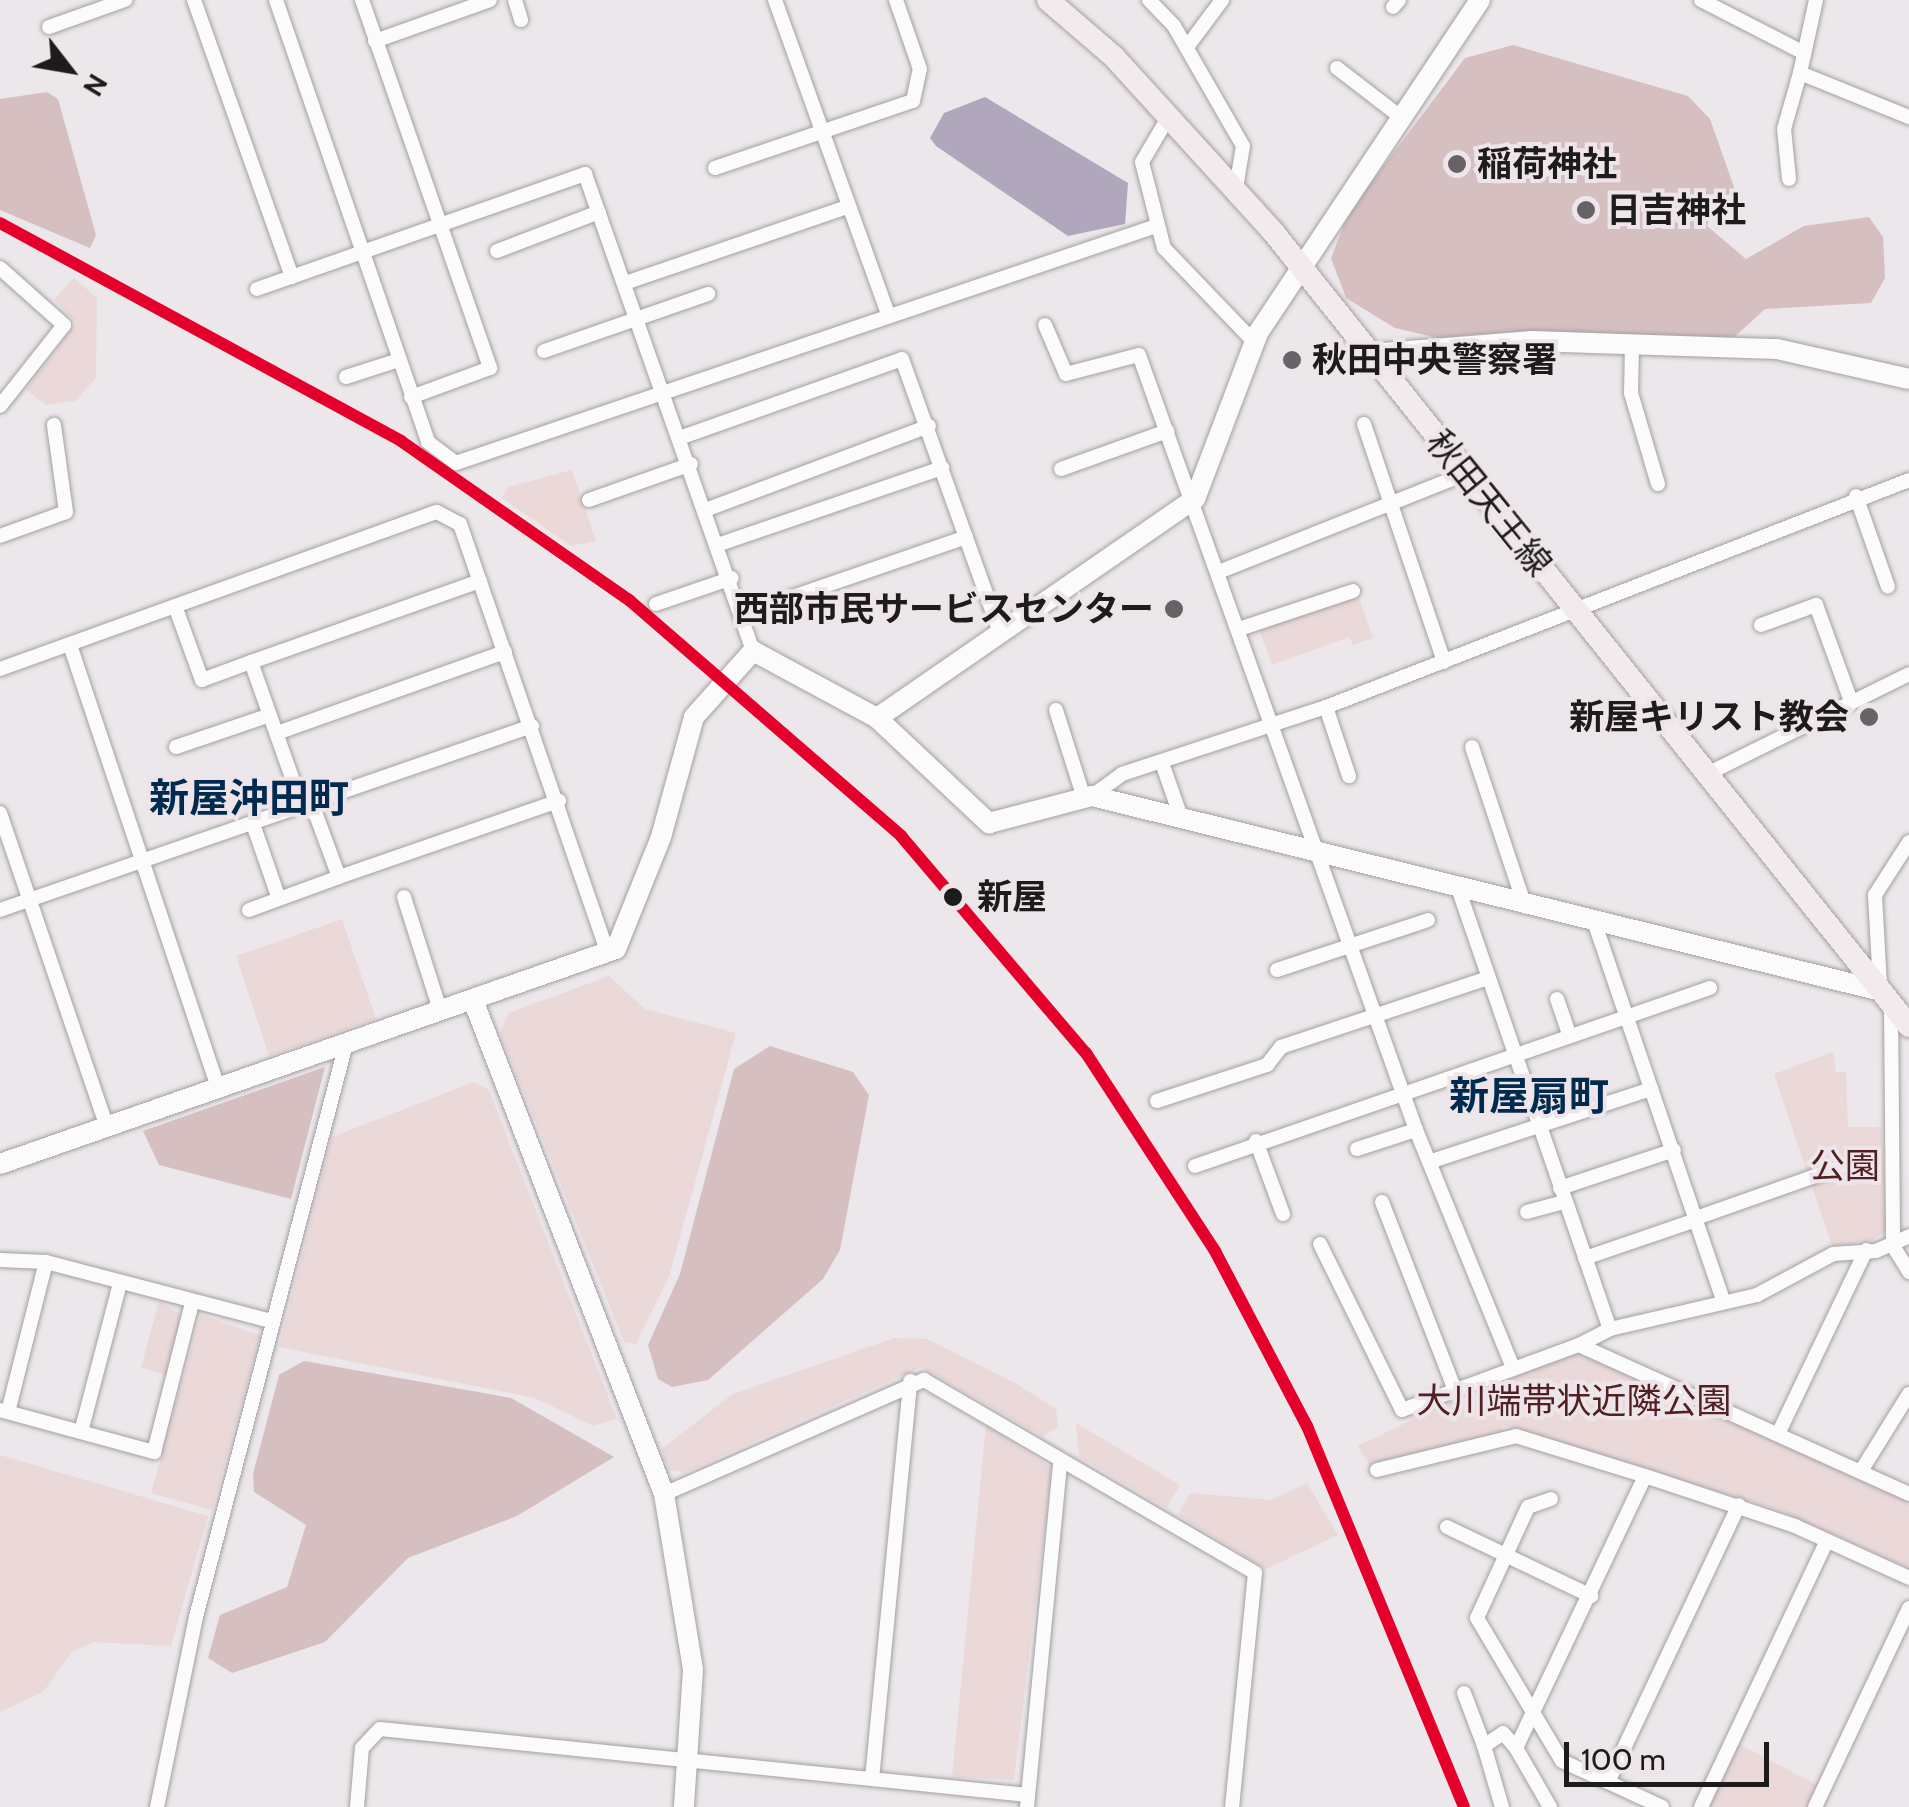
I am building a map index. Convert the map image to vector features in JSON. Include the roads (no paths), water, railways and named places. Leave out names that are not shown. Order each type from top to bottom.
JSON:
[{"type":"main road","name":"秋田天王線","points":[[1048,0],[1236,188],[1898,1009]]},
{"type":"street","points":[[49,27],[125,0]]},
{"type":"street","points":[[194,0],[292,277]]},
{"type":"street","points":[[276,0],[428,442],[456,463],[1156,226]]},
{"type":"street","points":[[362,0],[436,226],[490,368],[412,397]]},
{"type":"street","points":[[376,41],[490,0]]},
{"type":"street","points":[[515,0],[521,20]]},
{"type":"street","points":[[775,0],[888,314]]},
{"type":"street","points":[[716,168],[912,101],[920,69],[896,0]]},
{"type":"street","points":[[1149,0],[1187,47],[1243,146],[1236,188]]},
{"type":"street","points":[[1187,47],[1222,0]]},
{"type":"street","points":[[877,718],[1195,498],[1254,343],[1298,267],[1398,114],[1480,0]]},
{"type":"street","points":[[1701,0],[1804,53]]},
{"type":"street","points":[[1789,179],[1784,129],[1816,0]]},
{"type":"street","points":[[1336,68],[1398,114]]},
{"type":"street","points":[[1800,72],[1909,117]]},
{"type":"street","points":[[1168,116],[1142,162],[1156,226],[1176,269],[1254,343]]},
{"type":"street","points":[[257,290],[585,174],[628,282],[754,651],[877,718],[989,824],[1088,796],[1162,763],[1326,708],[1444,662],[1571,605],[1856,496],[1909,480]]},
{"type":"street","points":[[628,282],[847,207]]},
{"type":"street","points":[[496,251],[599,212]]},
{"type":"street","points":[[0,288],[4,271],[64,325],[0,406]]},
{"type":"street","points":[[544,351],[708,294]]},
{"type":"street","points":[[1046,326],[1066,374],[1134,350],[1195,498],[1277,723],[1416,1130],[1512,1365]]},
{"type":"street","points":[[1632,344],[1630,393],[1658,484]]},
{"type":"street","points":[[1372,354],[1632,344],[1777,349],[1909,378]]},
{"type":"street","points":[[682,437],[902,359],[999,630]]},
{"type":"street","points":[[346,376],[399,360]]},
{"type":"street","points":[[1364,424],[1444,662]]},
{"type":"street","points":[[0,536],[66,512],[54,425]]},
{"type":"street","points":[[708,509],[929,426]]},
{"type":"street","points":[[1061,468],[1167,431]]},
{"type":"street","points":[[589,500],[691,464]]},
{"type":"street","points":[[720,544],[942,468]]},
{"type":"street","points":[[1222,572],[1468,474]]},
{"type":"street","points":[[1856,496],[1888,587]]},
{"type":"street","points":[[0,669],[437,512],[460,524],[559,800],[608,954]]},
{"type":"street","points":[[742,614],[966,537]]},
{"type":"street","points":[[656,604],[732,578]]},
{"type":"street","points":[[175,606],[202,680],[480,581]]},
{"type":"street","points":[[1242,628],[1353,591]]},
{"type":"street","points":[[1760,624],[1816,605],[1851,702]]},
{"type":"street","points":[[70,645],[219,1091]]},
{"type":"street","points":[[0,1164],[608,954],[628,937],[694,718],[754,651]]},
{"type":"street","points":[[277,733],[505,652]]},
{"type":"street","points":[[251,662],[339,876]]},
{"type":"street","points":[[1707,774],[1909,674]]},
{"type":"street","points":[[1326,708],[1349,776]]},
{"type":"street","points":[[1056,710],[1088,796]]},
{"type":"street","points":[[176,747],[270,715]]},
{"type":"street","points":[[0,910],[532,726]]},
{"type":"street","points":[[1472,747],[1525,906]]},
{"type":"street","points":[[1162,763],[1182,820]]},
{"type":"street","points":[[1088,796],[1595,924],[1898,1009]]},
{"type":"street","points":[[249,910],[559,800]]},
{"type":"street","points":[[0,813],[107,1128]]},
{"type":"street","points":[[253,824],[279,899]]},
{"type":"street","points":[[1909,842],[1876,895],[1898,1009],[1893,1246],[1909,1272]]},
{"type":"street","points":[[1458,888],[1610,1329]]},
{"type":"street","points":[[404,898],[440,1010]]},
{"type":"street","points":[[1277,970],[1428,920]]},
{"type":"street","points":[[1595,924],[1724,1302]]},
{"type":"street","points":[[1157,1102],[1376,1015],[1488,978]]},
{"type":"street","points":[[1195,1166],[1256,1141],[1710,988]]},
{"type":"street","points":[[1557,999],[1570,1036]]},
{"type":"street","points":[[473,1000],[664,1494],[688,1598],[688,1763],[684,1807]]},
{"type":"street","points":[[157,1807],[271,1322],[345,1048]]},
{"type":"street","points":[[1429,1162],[1650,1089]]},
{"type":"street","points":[[1357,1149],[1416,1130]]},
{"type":"street","points":[[1256,1141],[1283,1214]]},
{"type":"street","points":[[1527,1212],[1674,1150]]},
{"type":"street","points":[[1585,1258],[1841,1167]]},
{"type":"street","points":[[1382,1202],[1454,1388]]},
{"type":"street","points":[[1320,1244],[1402,1410],[1512,1365],[1580,1345],[1610,1329],[1757,1296],[1833,1254],[1893,1246],[1909,1236]]},
{"type":"street","points":[[1778,1434],[1866,1250]]},
{"type":"street","points":[[0,1260],[46,1262],[271,1322]]},
{"type":"street","points":[[46,1262],[4,1411],[154,1452],[192,1303]]},
{"type":"street","points":[[81,1432],[120,1283]]},
{"type":"street","points":[[1580,1345],[1909,1494]]},
{"type":"street","points":[[664,1494],[910,1380],[924,1380],[1255,1572],[1232,1807]]},
{"type":"street","points":[[872,1780],[910,1380]]},
{"type":"street","points":[[1862,1471],[1909,1394]]},
{"type":"street","points":[[1378,1470],[1516,1436],[1739,1505],[1909,1578]]},
{"type":"street","points":[[356,1807],[362,1748],[380,1729],[872,1780],[1028,1801],[1060,1462]]},
{"type":"street","points":[[1516,1748],[1535,1718],[1644,1476]]},
{"type":"street","points":[[1550,1500],[1528,1507],[1477,1618],[1562,1761],[1662,1807]]},
{"type":"street","points":[[1608,1782],[1739,1505]]},
{"type":"street","points":[[1446,1527],[1590,1596]]},
{"type":"street","points":[[1701,1807],[1827,1541]]},
{"type":"street","points":[[1815,1807],[1909,1608]]},
{"type":"street","points":[[1464,1692],[1502,1807]]},
{"type":"street","points":[[1484,1746],[1503,1733],[1550,1807]]},
{"type":"place","name":"稲荷神社","points":[[1457,164]]},
{"type":"place","name":"日吉神社","points":[[1586,210]]},
{"type":"place","name":"秋田中央警察署","points":[[1292,360]]},
{"type":"place","name":"西部市民サービスセンター","points":[[1174,609]]},
{"type":"place","name":"新屋キリスト教会","points":[[1869,717]]},
{"type":"place","name":"新屋","points":[[953,897]]},
{"type":"district","name":"新屋沖田町","points":[[249,798]]},
{"type":"district","name":"新屋扇町","points":[[1529,1096]]},
{"type":"park label","name":"公園","points":[[1845,1166]]},
{"type":"park label","name":"大川端帯状近隣公園","points":[[1574,1401]]}]
